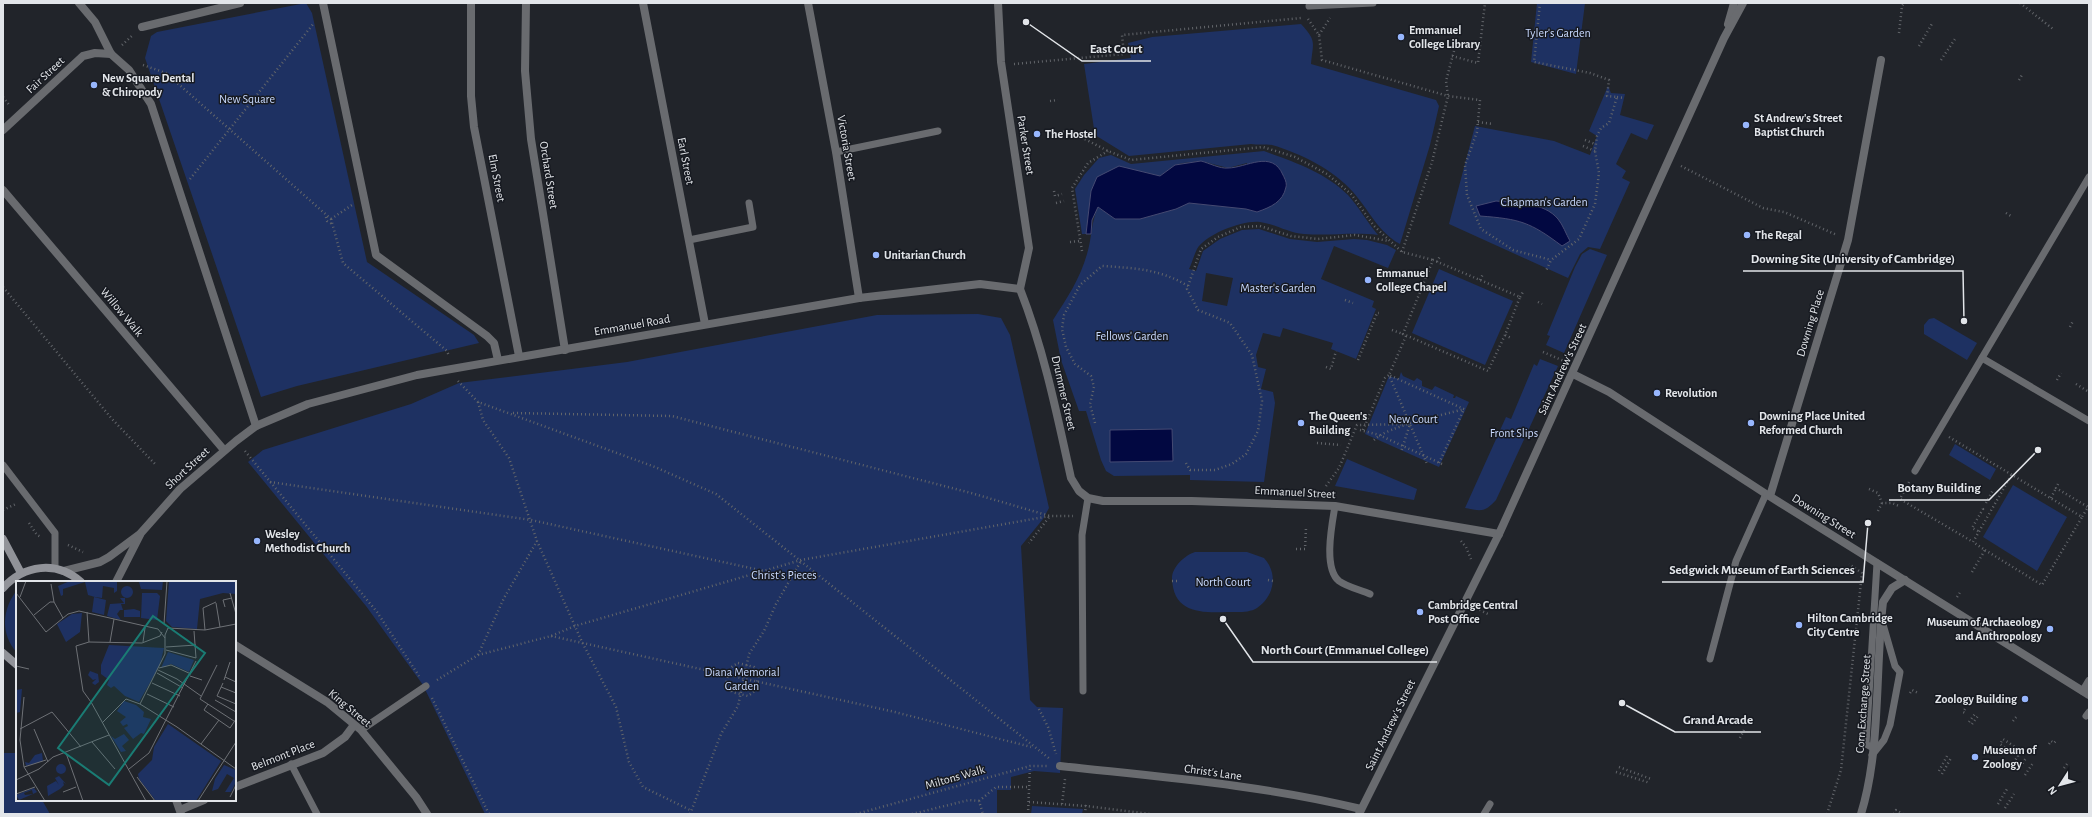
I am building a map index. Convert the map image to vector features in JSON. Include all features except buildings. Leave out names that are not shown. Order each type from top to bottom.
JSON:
[{"type":"street","points":[[79,3],[95,22],[111,54],[129,70],[150,104],[256,426]]},
{"type":"street","points":[[142,27],[240,3]]},
{"type":"street","points":[[323,3],[376,255],[487,336],[494,343],[498,360]]},
{"type":"street","name":"Elm Street","points":[[471,3],[470,96],[474,126],[519,356]]},
{"type":"street","name":"Orchard Street","points":[[526,3],[525,71],[531,139],[565,350]]},
{"type":"street","name":"Earl Street","points":[[643,3],[705,324]]},
{"type":"street","name":"Victoria Street","points":[[808,3],[836,152],[859,298]]},
{"type":"street","name":"Parker Street","points":[[998,3],[1001,62],[1029,248],[1020,289]]},
{"type":"street","name":"Saint Andrew's Street","points":[[1724,38],[1734,3]]},
{"type":"street","name":"Saint Andrew's Street","points":[[1363,812],[1499,534],[1575,370],[1724,38],[1743,3]]},
{"type":"street","name":"Fair Street","points":[[3,130],[83,56],[95,53],[111,54]]},
{"type":"street","name":"Downing Place","points":[[1768,495],[1848,240],[1881,60]]},
{"type":"street","name":"Willow Walk","points":[[3,190],[224,450]]},
{"type":"street","name":"Emmanuel Road","points":[[256,426],[308,404],[417,374],[519,356],[565,350],[705,324],[859,298],[980,284],[1020,289]]},
{"type":"street","name":"Drummer Street","points":[[1020,289],[1033,323],[1047,369],[1071,478],[1079,491],[1088,498]]},
{"type":"street","name":"Downing Street","points":[[1575,370],[1768,495],[2086,693]]},
{"type":"street","name":"Short Street","points":[[64,571],[100,562],[140,534],[180,489],[224,450],[256,426]]},
{"type":"street","name":"Emmanuel Street","points":[[1088,498],[1103,501],[1200,501],[1334,506],[1499,534]]},
{"type":"street","name":"Short Street","points":[[116,581],[140,534]]},
{"type":"street","points":[[3,539],[21,573]]},
{"type":"street","points":[[3,588],[21,573],[34,568],[55,568],[64,571],[79,581]]},
{"type":"street","name":"Corn Exchange Street","points":[[1861,814],[1866,797],[1883,602],[1892,588],[1905,580]]},
{"type":"street","name":"King Street","points":[[236,646],[327,702],[361,730],[416,797],[427,814]]},
{"type":"street","points":[[3,653],[16,664]]},
{"type":"street","points":[[2086,693],[2089,681]]},
{"type":"street","name":"Belmont Place","points":[[236,787],[291,764],[323,753],[345,737],[354,725]]},
{"type":"street","name":"Christ's Lane","points":[[1060,766],[1198,781],[1334,802],[1363,812]]},
{"type":"street","points":[[176,801],[180,812],[202,801]]},
{"type":"lane","points":[[1309,6],[1373,3]]},
{"type":"lane","points":[[836,152],[938,131]]},
{"type":"lane","points":[[1915,471],[2089,177]]},
{"type":"lane","points":[[689,240],[753,227],[749,203]]},
{"type":"lane","points":[[1982,358],[2089,421]]},
{"type":"lane","points":[[3,465],[55,533],[55,568]]},
{"type":"lane","points":[[1710,659],[1736,561],[1768,495]]},
{"type":"lane","points":[[1084,691],[1082,535],[1088,498]]},
{"type":"lane","points":[[1334,506],[1331,533],[1332,569],[1339,581],[1370,594]]},
{"type":"lane","points":[[1870,749],[1878,563]]},
{"type":"lane","points":[[1870,749],[1884,740],[1890,726],[1900,672],[1895,666],[1881,619]]},
{"type":"lane","points":[[361,730],[426,686]]},
{"type":"lane","points":[[291,764],[317,814]]},
{"type":"lane","points":[[1484,814],[1490,804]]},
{"type":"path","points":[[1452,56],[1478,63],[1485,3]]},
{"type":"path","points":[[1540,3],[1534,62],[1590,73],[1610,80],[1607,96],[1624,98]]},
{"type":"path","points":[[1899,33],[1902,6],[1904,3]]},
{"type":"path","points":[[2020,3],[2053,29]]},
{"type":"path","points":[[1319,34],[1330,18],[1329,5]]},
{"type":"path","points":[[182,202],[187,182],[228,128],[314,23],[327,17]]},
{"type":"path","points":[[1001,62],[1021,65],[1124,54],[1122,35],[1297,17],[1309,19],[1319,34],[1322,60],[1448,96],[1480,100],[1478,132],[1465,165],[1467,195],[1481,229],[1513,250],[1551,260]]},
{"type":"path","points":[[1919,46],[1933,22]]},
{"type":"path","points":[[111,54],[142,27]]},
{"type":"path","points":[[1941,60],[1955,39]]},
{"type":"path","points":[[1402,252],[1432,162],[1448,96],[1446,81],[1454,51]]},
{"type":"path","points":[[138,64],[166,73],[331,219],[343,264],[447,351],[452,368],[459,383],[478,402],[655,467],[716,494],[801,560],[1034,747],[1060,766]]},
{"type":"path","points":[[2019,80],[2022,75]]},
{"type":"path","points":[[1546,271],[1551,260],[1579,239],[1595,204],[1599,173],[1595,144],[1597,136],[1602,128],[1609,122],[1617,98]]},
{"type":"path","points":[[1050,101],[1058,100]]},
{"type":"path","points":[[1478,122],[1493,124]]},
{"type":"path","points":[[1055,133],[1069,131],[1108,151],[1131,160],[1263,147],[1295,157],[1327,174],[1351,194],[1374,226],[1402,252],[1433,260],[1520,297]]},
{"type":"path","points":[[1585,140],[1595,144]]},
{"type":"path","points":[[1583,146],[1595,151]]},
{"type":"path","points":[[1082,251],[1072,188],[1088,163],[1108,151]]},
{"type":"path","points":[[1670,160],[1763,208],[1784,212],[1848,240]]},
{"type":"path","points":[[1054,191],[1055,196],[1062,194]]},
{"type":"path","points":[[331,219],[363,198]]},
{"type":"path","points":[[1056,203],[1064,201]]},
{"type":"path","points":[[2006,213],[2011,216]]},
{"type":"path","points":[[326,216],[327,221],[332,224]]},
{"type":"path","points":[[1186,463],[1190,470],[1215,470],[1232,464],[1246,454],[1258,431],[1262,401],[1252,354],[1230,323],[1198,310],[1188,289],[1201,249],[1218,237],[1241,227],[1260,226],[1291,236],[1318,239],[1355,235],[1389,241]]},
{"type":"path","points":[[1070,242],[1080,241]]},
{"type":"path","points":[[1437,262],[1440,256]]},
{"type":"path","points":[[1403,334],[1433,260]]},
{"type":"path","points":[[1095,423],[1090,404],[1094,387],[1091,376],[1075,364],[1066,347],[1062,329],[1064,315],[1080,285],[1102,266],[1148,269],[1175,278],[1188,286]]},
{"type":"path","points":[[1480,280],[1482,274]]},
{"type":"path","points":[[3,287],[112,419],[156,465]]},
{"type":"path","points":[[1392,330],[1488,371],[1523,292]]},
{"type":"path","points":[[1345,300],[1353,303]]},
{"type":"path","points":[[1538,302],[1542,304]]},
{"type":"path","points":[[1358,360],[1377,313],[1379,313]]},
{"type":"path","points":[[2070,327],[2074,321]]},
{"type":"path","points":[[1505,335],[1511,338]]},
{"type":"path","points":[[1363,430],[1385,378],[1389,375],[1406,336]]},
{"type":"path","points":[[1326,367],[1331,369],[1336,351]]},
{"type":"path","points":[[1543,352],[1575,370]]},
{"type":"path","points":[[2057,380],[2061,373]]},
{"type":"path","points":[[1389,375],[1465,409]]},
{"type":"path","points":[[1389,375],[1428,464]]},
{"type":"path","points":[[2076,384],[2089,392]]},
{"type":"path","points":[[478,402],[483,420],[509,458],[537,541],[582,642],[616,707],[629,762],[643,787],[691,812],[721,734],[738,706],[739,694],[749,654],[764,631],[776,604],[801,560]]},
{"type":"path","points":[[1374,440],[1379,435],[1410,424],[1465,409]]},
{"type":"path","points":[[1360,430],[1379,435],[1441,464],[1465,409]]},
{"type":"path","points":[[511,413],[672,416],[971,493],[1050,516]]},
{"type":"path","points":[[1326,486],[1339,468],[1357,425],[1410,424]]},
{"type":"path","points":[[1401,452],[1410,424]]},
{"type":"path","points":[[1938,432],[2012,474],[2082,517]]},
{"type":"path","points":[[236,441],[376,612],[426,686],[489,814]]},
{"type":"path","points":[[1317,443],[1341,445]]},
{"type":"path","points":[[1915,471],[1900,499],[2042,585],[2088,507],[2056,488]]},
{"type":"path","points":[[1972,542],[2012,474]]},
{"type":"path","points":[[270,482],[531,520],[764,571]]},
{"type":"path","points":[[2051,498],[2058,484]]},
{"type":"path","points":[[1869,488],[1878,493],[1882,503]]},
{"type":"path","points":[[1986,503],[1993,490]]},
{"type":"path","points":[[1882,503],[1892,503],[1898,506]]},
{"type":"path","points":[[1878,510],[1882,503]]},
{"type":"path","points":[[1978,531],[1972,528],[1982,508],[1989,513]]},
{"type":"path","points":[[1029,543],[1050,516]]},
{"type":"path","points":[[426,686],[478,655],[551,636],[575,626],[801,560],[1050,516],[1084,516]]},
{"type":"path","points":[[1296,549],[1305,549],[1306,528]]},
{"type":"path","points":[[1457,538],[1466,547],[1471,560],[1474,570],[1472,587]]},
{"type":"path","points":[[478,655],[504,598],[537,541]]},
{"type":"path","points":[[1972,572],[1985,550]]},
{"type":"path","points":[[1827,814],[1841,770],[1862,573],[1849,564]]},
{"type":"path","points":[[1172,581],[1178,580]]},
{"type":"path","points":[[1268,580],[1273,580]]},
{"type":"path","points":[[551,636],[895,712],[1034,747]]},
{"type":"path","points":[[738,663],[754,667],[759,673],[755,691],[748,696],[732,692],[726,684],[728,675],[730,668],[738,663]]},
{"type":"path","points":[[1912,690],[1918,693]]},
{"type":"path","points":[[1039,709],[1048,727],[1060,766]]},
{"type":"path","points":[[1965,709],[1963,712],[1965,713]]},
{"type":"path","points":[[1971,723],[1976,715]]},
{"type":"path","points":[[2013,721],[2017,716]]},
{"type":"path","points":[[2011,766],[2018,756],[2000,744],[2003,738],[2023,752]]},
{"type":"path","points":[[2048,744],[2051,741],[2054,743],[2056,741]]},
{"type":"path","points":[[1939,771],[1948,756]]},
{"type":"path","points":[[1942,774],[1951,758]]},
{"type":"path","points":[[2018,770],[2026,758]]},
{"type":"path","points":[[2025,775],[2033,763]]},
{"type":"path","points":[[2064,768],[2067,764]]},
{"type":"path","points":[[1028,814],[1030,766]]},
{"type":"path","name":"Miltons Walk","points":[[856,814],[1030,766],[1060,766]]},
{"type":"path","points":[[1620,767],[1651,778]]},
{"type":"path","points":[[1616,772],[1650,784]]},
{"type":"path","points":[[1062,804],[1066,773]]},
{"type":"path","points":[[912,814],[969,800],[979,801],[996,787],[1029,787]]},
{"type":"path","points":[[1998,804],[2007,789]]},
{"type":"path","points":[[2004,808],[2014,794]]},
{"type":"path","points":[[979,801],[983,814]]},
{"type":"path","points":[[1029,802],[1086,804],[1150,814]]},
{"type":"path","points":[[1085,814],[1086,804]]},
{"type":"path","points":[[1894,814],[1896,810],[1903,814]]},
{"type":"green space","name":"New Square","points":[[306,3],[312,13],[367,262],[474,335],[479,343],[297,386],[261,397],[145,58],[151,36],[157,32]]},
{"type":"green space","name":"Tyler's Garden","points":[[1537,3],[1585,3],[1576,74],[1531,62]]},
{"type":"green space","points":[[1301,24],[1310,34],[1313,42],[1311,64],[1436,100],[1439,106],[1430,145],[1400,244],[1392,239],[1380,227],[1353,192],[1336,176],[1316,163],[1283,148],[1272,145],[1251,144],[1129,156],[1095,135],[1084,64],[1131,58],[1128,43],[1152,37]]},
{"type":"green space","name":"Chapman's Garden","points":[[1608,86],[1611,93],[1625,94],[1620,115],[1654,125],[1647,140],[1631,133],[1616,164],[1626,171],[1622,178],[1630,182],[1600,249],[1588,247],[1580,254],[1568,278],[1449,224],[1475,126],[1554,141],[1590,155],[1597,136],[1589,131]]},
{"type":"green space","points":[[1264,151],[1309,168],[1339,187],[1348,195],[1378,235],[1304,234],[1260,222],[1244,223],[1216,233],[1202,243],[1197,249],[1189,269],[1196,271],[1203,251],[1220,239],[1242,230],[1259,229],[1290,239],[1317,242],[1354,239],[1367,240],[1387,245],[1396,250],[1388,268],[1334,246],[1321,279],[1374,301],[1372,307],[1376,309],[1356,359],[1331,349],[1333,343],[1283,328],[1280,337],[1263,333],[1256,355],[1258,367],[1266,369],[1261,389],[1273,392],[1275,403],[1264,482],[1190,480],[1190,475],[1114,476],[1106,471],[1101,460],[1086,411],[1079,411],[1061,360],[1053,320],[1081,272],[1089,248],[1094,218],[1098,207],[1115,219],[1140,219],[1176,209],[1188,203],[1246,209],[1257,212],[1247,163],[1228,168],[1201,161],[1183,163],[1175,165],[1160,176],[1139,171],[1091,191],[1086,234],[1082,234],[1075,189],[1084,175],[1099,158],[1111,155],[1131,164]],"holes":[[[1206,273],[1233,278],[1227,306],[1202,301]]]},
{"type":"green space","points":[[1590,249],[1607,255],[1564,353],[1546,345],[1550,336],[1547,335],[1575,267],[1582,254]]},
{"type":"green space","points":[[1439,269],[1513,301],[1485,365],[1412,333]]},
{"type":"green space","name":"Christ's Pieces","points":[[978,314],[1001,318],[1010,335],[1049,508],[1043,519],[1021,546],[1030,700],[1037,707],[1063,708],[1060,773],[1034,771],[1011,777],[1011,790],[997,790],[997,814],[485,814],[423,685],[366,606],[248,462],[263,450],[411,404],[459,383],[627,362],[877,315]]},
{"type":"green space","points":[[1934,318],[1977,343],[1967,360],[1924,334],[1924,325],[1929,319]]},
{"type":"green space","name":"Front Slips","points":[[1540,359],[1558,366],[1496,500],[1482,510],[1465,508],[1506,417],[1511,419],[1534,364],[1537,366]]},
{"type":"green space","name":"New Court","points":[[1401,372],[1403,376],[1414,381],[1417,378],[1422,381],[1422,386],[1432,390],[1435,386],[1454,395],[1453,398],[1456,396],[1469,402],[1439,467],[1365,434],[1389,376],[1399,379]]},
{"type":"green space","points":[[1955,444],[1996,469],[1990,480],[1949,455]]},
{"type":"green space","points":[[1347,459],[1417,489],[1414,500],[1335,486]]},
{"type":"green space","points":[[2013,485],[2067,517],[2037,571],[1983,537]]},
{"type":"green space","name":"North Court","points":[[1195,552],[1247,552],[1264,558],[1273,577],[1271,591],[1268,597],[1257,608],[1243,612],[1198,611],[1183,604],[1177,598],[1172,578],[1174,570],[1180,562]]},
{"type":"green space","points":[[16,591],[16,652],[8,638],[5,622],[8,605]]},
{"type":"green space","points":[[3,753],[15,753],[16,801],[43,801],[50,814],[3,814]]},
{"type":"green space","points":[[1032,806],[1083,809],[1082,814],[1031,814]]},
{"type":"shaded area","points":[[1201,161],[1225,168],[1266,161],[1272,163],[1278,167],[1286,182],[1282,197],[1276,203],[1257,212],[1246,209],[1189,203],[1176,209],[1140,219],[1115,219],[1098,207],[1092,220],[1091,234],[1086,234],[1091,191],[1097,177],[1119,166],[1160,176],[1175,165]]},
{"type":"shaded area","points":[[1496,201],[1529,204],[1545,209],[1558,219],[1570,241],[1562,246],[1533,227],[1524,223],[1515,220],[1480,216],[1476,206]]},
{"type":"shaded area","points":[[1172,429],[1173,461],[1110,462],[1110,430]]},
{"type":"place","name":"East Court","points":[[1026,22]]},
{"type":"place","name":"Emmanuel College Library","points":[[1401,37]]},
{"type":"place","name":"New Square Dental & Chiropody","points":[[94,85]]},
{"type":"place","name":"St Andrew's Street Baptist Church","points":[[1746,125]]},
{"type":"place","name":"The Hostel","points":[[1037,134]]},
{"type":"place","name":"The Regal","points":[[1747,235]]},
{"type":"place","name":"Unitarian Church","points":[[876,255]]},
{"type":"place","name":"Emmanuel College Chapel","points":[[1368,280]]},
{"type":"place","name":"Downing Site (University of Cambridge)","points":[[1964,321]]},
{"type":"place","name":"Revolution","points":[[1657,393]]},
{"type":"place","name":"The Queen's Building","points":[[1301,423]]},
{"type":"place","name":"Downing Place United Reformed Church","points":[[1751,423]]},
{"type":"place","name":"Botany Building","points":[[2038,450]]},
{"type":"place","name":"Sedgwick Museum of Earth Sciences","points":[[1868,523]]},
{"type":"place","name":"Wesley Methodist Church","points":[[257,541]]},
{"type":"place","name":"Cambridge Central Post Office","points":[[1420,612]]},
{"type":"place","name":"North Court (Emmanuel College)","points":[[1223,619]]},
{"type":"place","name":"Hilton Cambridge City Centre","points":[[1799,625]]},
{"type":"place","name":"Museum of Archaeology and Anthropology","points":[[2050,629]]},
{"type":"place","name":"Zoology Building","points":[[2025,699]]},
{"type":"place","name":"Grand Arcade","points":[[1622,703]]},
{"type":"place","name":"Museum of Zoology","points":[[1975,757]]},
{"type":"park label","name":"Master's Garden","points":[[1278,288]]},
{"type":"park label","name":"Fellows' Garden","points":[[1132,336]]},
{"type":"park label","name":"Diana Memorial Garden","points":[[742,679]]}]
